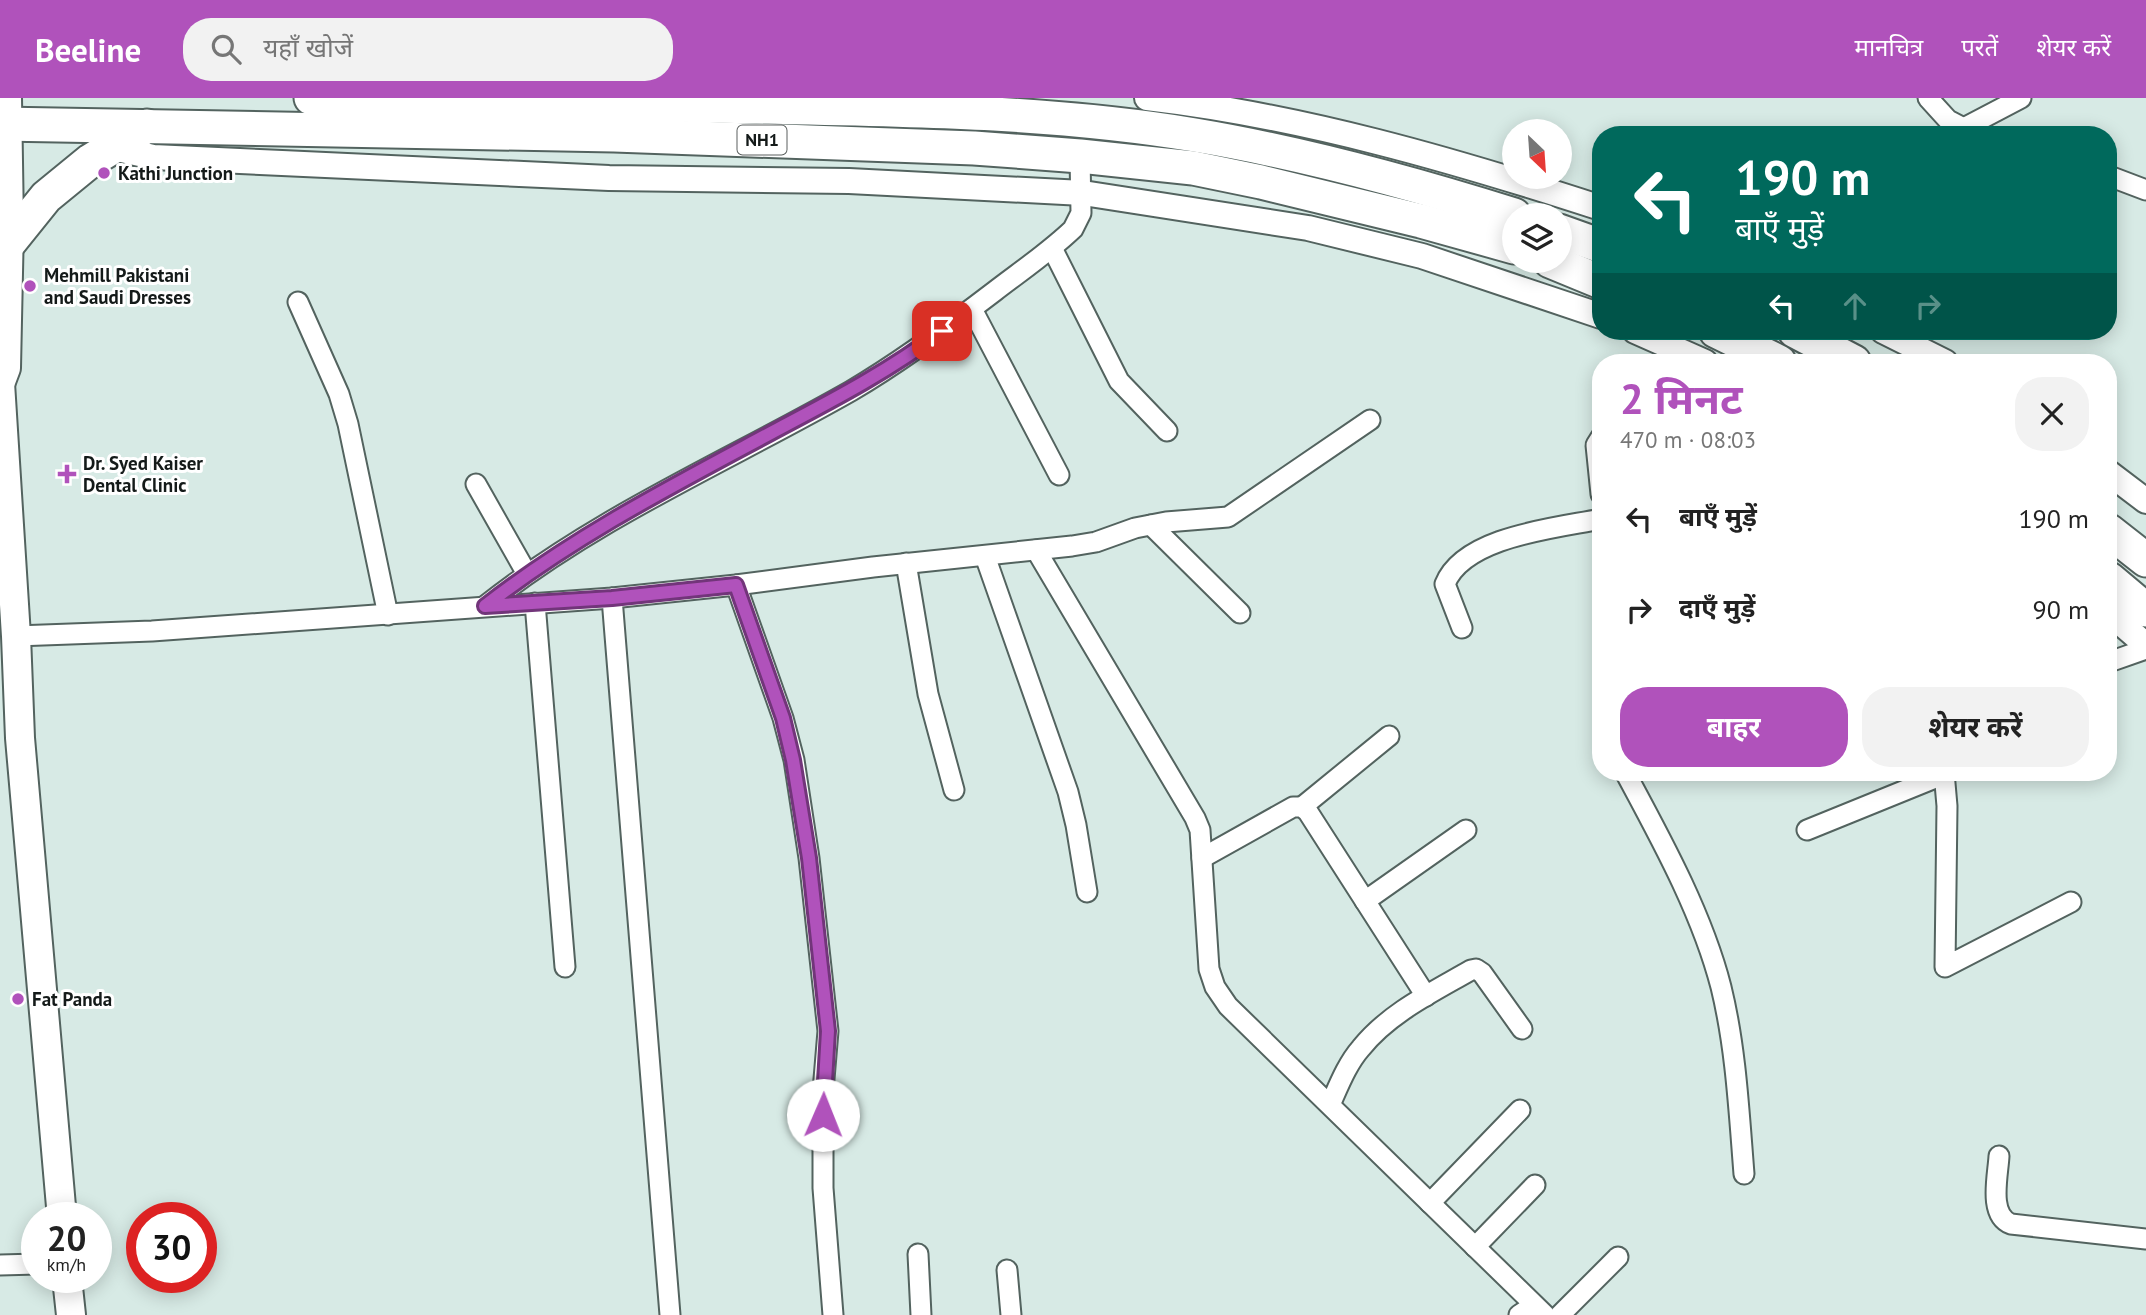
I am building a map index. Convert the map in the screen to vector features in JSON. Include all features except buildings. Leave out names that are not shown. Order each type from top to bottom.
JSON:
[{"type":"highway","name":"NH1","points":[[311,98],[848,109],[1088,121],[1194,135],[1303,156],[1366,171],[1502,211]]},
{"type":"highway","points":[[845,143],[848,109]]},
{"type":"highway","name":"NH1","points":[[5,115],[149,125],[845,143],[974,148],[1080,156],[1193,168],[1261,182],[1396,214],[1502,244]]},
{"type":"highway","points":[[9,243],[46,197],[110,147],[149,125]]},
{"type":"highway","points":[[1572,236],[1592,243]]},
{"type":"highway","points":[[1572,270],[1592,278]]},
{"type":"highway","points":[[1734,340],[1763,354]]},
{"type":"highway","points":[[1812,340],[1839,354]]},
{"type":"highway","points":[[2117,537],[2146,560]]},
{"type":"highway","points":[[2117,586],[2146,610]]},
{"type":"main road","points":[[5,115],[9,243],[6,368],[0,384],[16,636],[10,738],[60,1202]]},
{"type":"main road","points":[[69,1293],[71,1315]]},
{"type":"street","points":[[1147,98],[1215,102],[1408,149],[1592,205]]},
{"type":"street","points":[[1928,98],[1948,120],[1959,126]]},
{"type":"street","points":[[1979,126],[2021,98]]},
{"type":"street","points":[[110,147],[153,157],[256,162],[609,178],[849,181],[1083,193],[1308,228],[1422,256],[1592,313]]},
{"type":"street","points":[[485,606],[527,574],[618,516],[891,367],[972,309],[1073,229],[1081,213],[1083,193],[1080,156]]},
{"type":"street","points":[[2117,179],[2146,190]]},
{"type":"street","points":[[1052,248],[1119,381],[1167,431]]},
{"type":"street","points":[[298,302],[339,394],[348,424],[388,615]]},
{"type":"street","points":[[972,309],[1059,475]]},
{"type":"street","points":[[1655,340],[1687,354]]},
{"type":"street","points":[[1901,340],[1929,354]]},
{"type":"street","points":[[16,636],[152,631],[612,598],[1096,542],[1151,525],[1228,517],[1370,420]]},
{"type":"street","points":[[2117,479],[2146,501]]},
{"type":"street","points":[[477,484],[527,574]]},
{"type":"street","points":[[1462,628],[1445,584],[1448,576],[1458,566],[1476,552],[1494,543],[1592,521]]},
{"type":"street","points":[[1151,525],[1240,613]]},
{"type":"street","points":[[1036,550],[1200,830],[1209,969],[1215,987],[1228,1006],[1475,1247],[1532,1312]]},
{"type":"street","points":[[985,556],[1068,792],[1087,892]]},
{"type":"street","points":[[906,564],[928,694],[954,790]]},
{"type":"street","points":[[736,585],[783,718],[793,760],[809,858],[828,1031],[823,1188],[833,1315]]},
{"type":"street","points":[[612,598],[670,1315]]},
{"type":"street","points":[[535,603],[565,967]]},
{"type":"street","points":[[2117,620],[2146,647],[2117,659]]},
{"type":"street","points":[[1202,858],[1293,807],[1302,807],[1389,736]]},
{"type":"street","points":[[1629,781],[1693,909],[1721,986],[1728,1023],[1744,1174]]},
{"type":"street","points":[[1807,830],[1926,781]]},
{"type":"street","points":[[1945,781],[1945,967],[2071,902]]},
{"type":"street","points":[[1302,807],[1308,812],[1426,996]]},
{"type":"street","points":[[1365,901],[1466,830]]},
{"type":"street","points":[[1331,1105],[1345,1072],[1361,1047],[1389,1020],[1471,970],[1476,969],[1482,973],[1522,1029]]},
{"type":"street","points":[[1430,1203],[1520,1110]]},
{"type":"street","points":[[1999,1156],[1997,1206],[1998,1215],[2004,1221],[2146,1239]]},
{"type":"street","points":[[1475,1247],[1535,1185]]},
{"type":"street","points":[[918,1254],[921,1315]]},
{"type":"street","points":[[1560,1315],[1618,1257]]},
{"type":"street","points":[[0,1265],[21,1264]]},
{"type":"street","points":[[1007,1270],[1012,1315]]},
{"type":"place","name":"Kathi Junction","points":[[104,173]]},
{"type":"place","name":"Mehmill Pakistani and Saudi Dresses","points":[[30,286]]},
{"type":"place","name":"Dr. Syed Kaiser Dental Clinic","points":[[67,474]]},
{"type":"place","name":"Fat Panda","points":[[18,999]]},
{"type":"route","points":[[823,1115],[828,1031],[809,858],[793,760],[783,718],[736,585],[612,598],[485,606],[520,578],[618,516],[849,392],[891,367],[942,331]]}]
